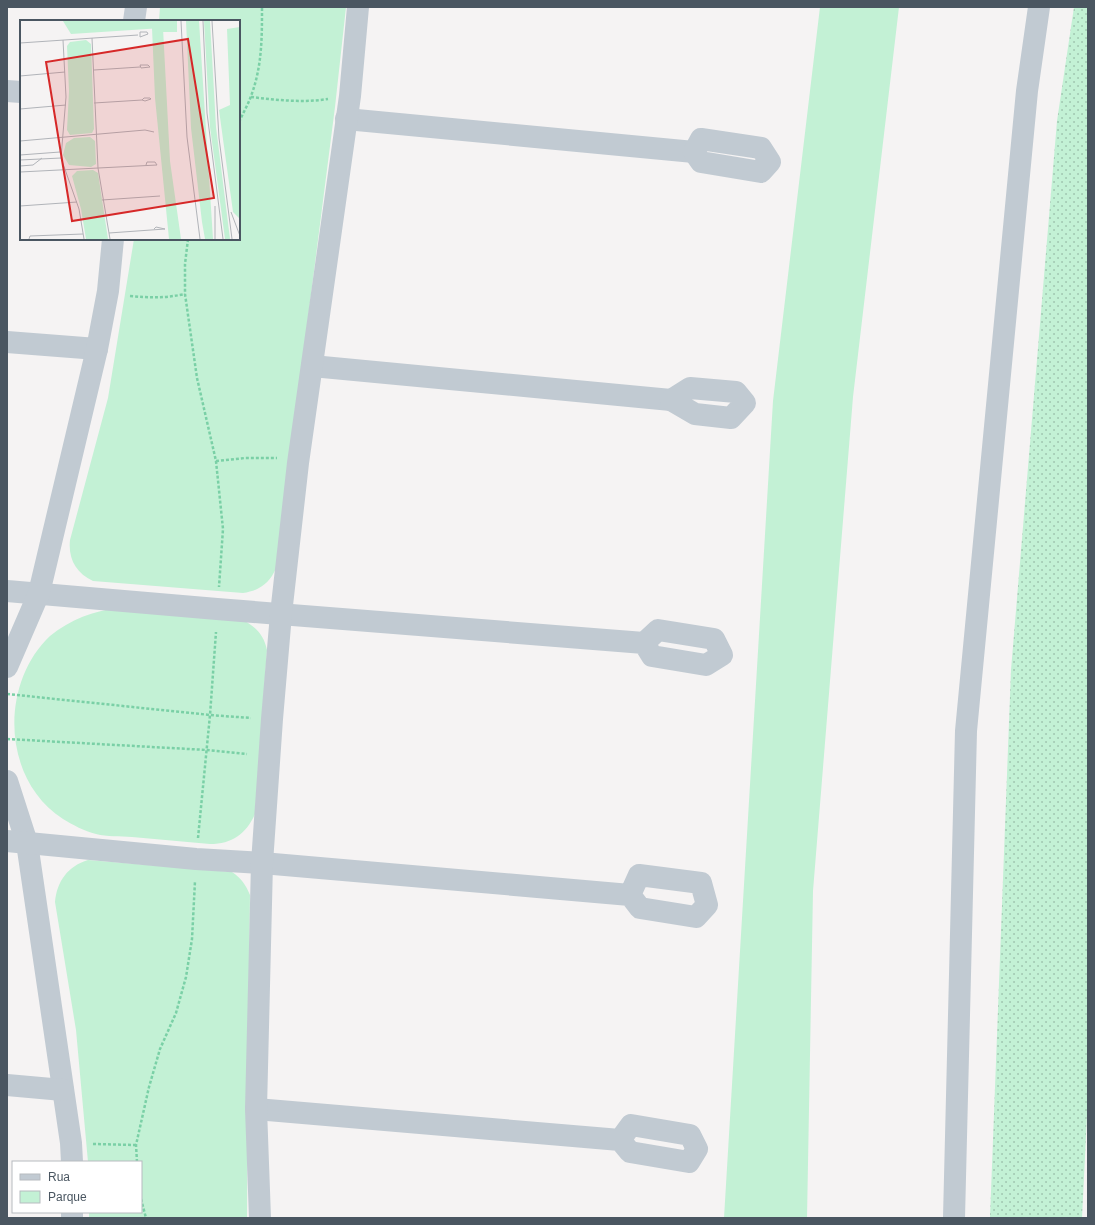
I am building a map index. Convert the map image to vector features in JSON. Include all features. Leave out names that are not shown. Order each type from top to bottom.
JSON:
[{"type":"street","points":[[134,20],[136,7]]},
{"type":"street","points":[[260,1218],[256,1109],[262,862],[280,614],[298,463],[350,96],[358,7]]},
{"type":"street","points":[[954,1218],[966,730],[1027,91],[1039,7]]},
{"type":"street","points":[[7,91],[20,92]]},
{"type":"street","points":[[346,119],[694,152]]},
{"type":"street","points":[[7,667],[39,594],[97,349],[108,291],[113,240]]},
{"type":"street","points":[[7,342],[97,349]]},
{"type":"street","points":[[312,366],[671,400]]},
{"type":"street","points":[[7,591],[644,643]]},
{"type":"street","points":[[7,781],[63,1090],[71,1153]]},
{"type":"street","points":[[17,842],[630,894]]},
{"type":"street","points":[[7,1084],[63,1090]]},
{"type":"street","points":[[256,1109],[620,1140]]},
{"type":"path","points":[[240,120],[251,97],[259,70],[262,43],[262,7]]},
{"type":"path","points":[[251,97],[284,101],[317,101],[350,96]]},
{"type":"path","points":[[137,1161],[136,1145],[149,1087],[160,1049],[176,1013],[186,976],[192,939],[196,858],[210,715],[223,529],[216,461],[197,378],[185,294],[185,264],[188,240]]},
{"type":"path","points":[[108,291],[148,298],[167,298],[185,294]]},
{"type":"path","points":[[216,461],[274,457],[298,463]]},
{"type":"path","points":[[7,694],[210,715],[272,719]]},
{"type":"path","points":[[7,739],[207,750],[270,757]]},
{"type":"path","points":[[71,1153],[136,1145]]},
{"type":"path","points":[[142,1203],[146,1218]]},
{"type":"green space","points":[[160,7],[346,7],[335,107],[276,568],[271,578],[267,582],[259,588],[243,593],[93,581],[78,570],[74,565],[70,553],[70,540],[108,398],[134,240],[240,240],[240,20],[159,20]]},
{"type":"green space","points":[[820,7],[899,7],[853,397],[813,891],[807,1218],[724,1218],[773,401]]},
{"type":"green space","points":[[1074,7],[1088,7],[1088,1095],[1082,1218],[990,1218],[1011,670],[1057,121]]},
{"type":"green space","points":[[119,608],[245,621],[256,630],[264,641],[267,650],[255,814],[243,832],[232,840],[218,844],[210,844],[105,836],[92,833],[63,819],[43,802],[28,780],[18,756],[14,730],[16,704],[22,679],[34,656],[50,636],[74,620],[100,611]]},
{"type":"green space","points":[[88,860],[232,872],[241,879],[250,895],[247,1218],[89,1218],[89,1213],[142,1213],[142,1161],[88,1161],[76,1030],[55,902],[58,887],[65,875],[69,870]]}]
